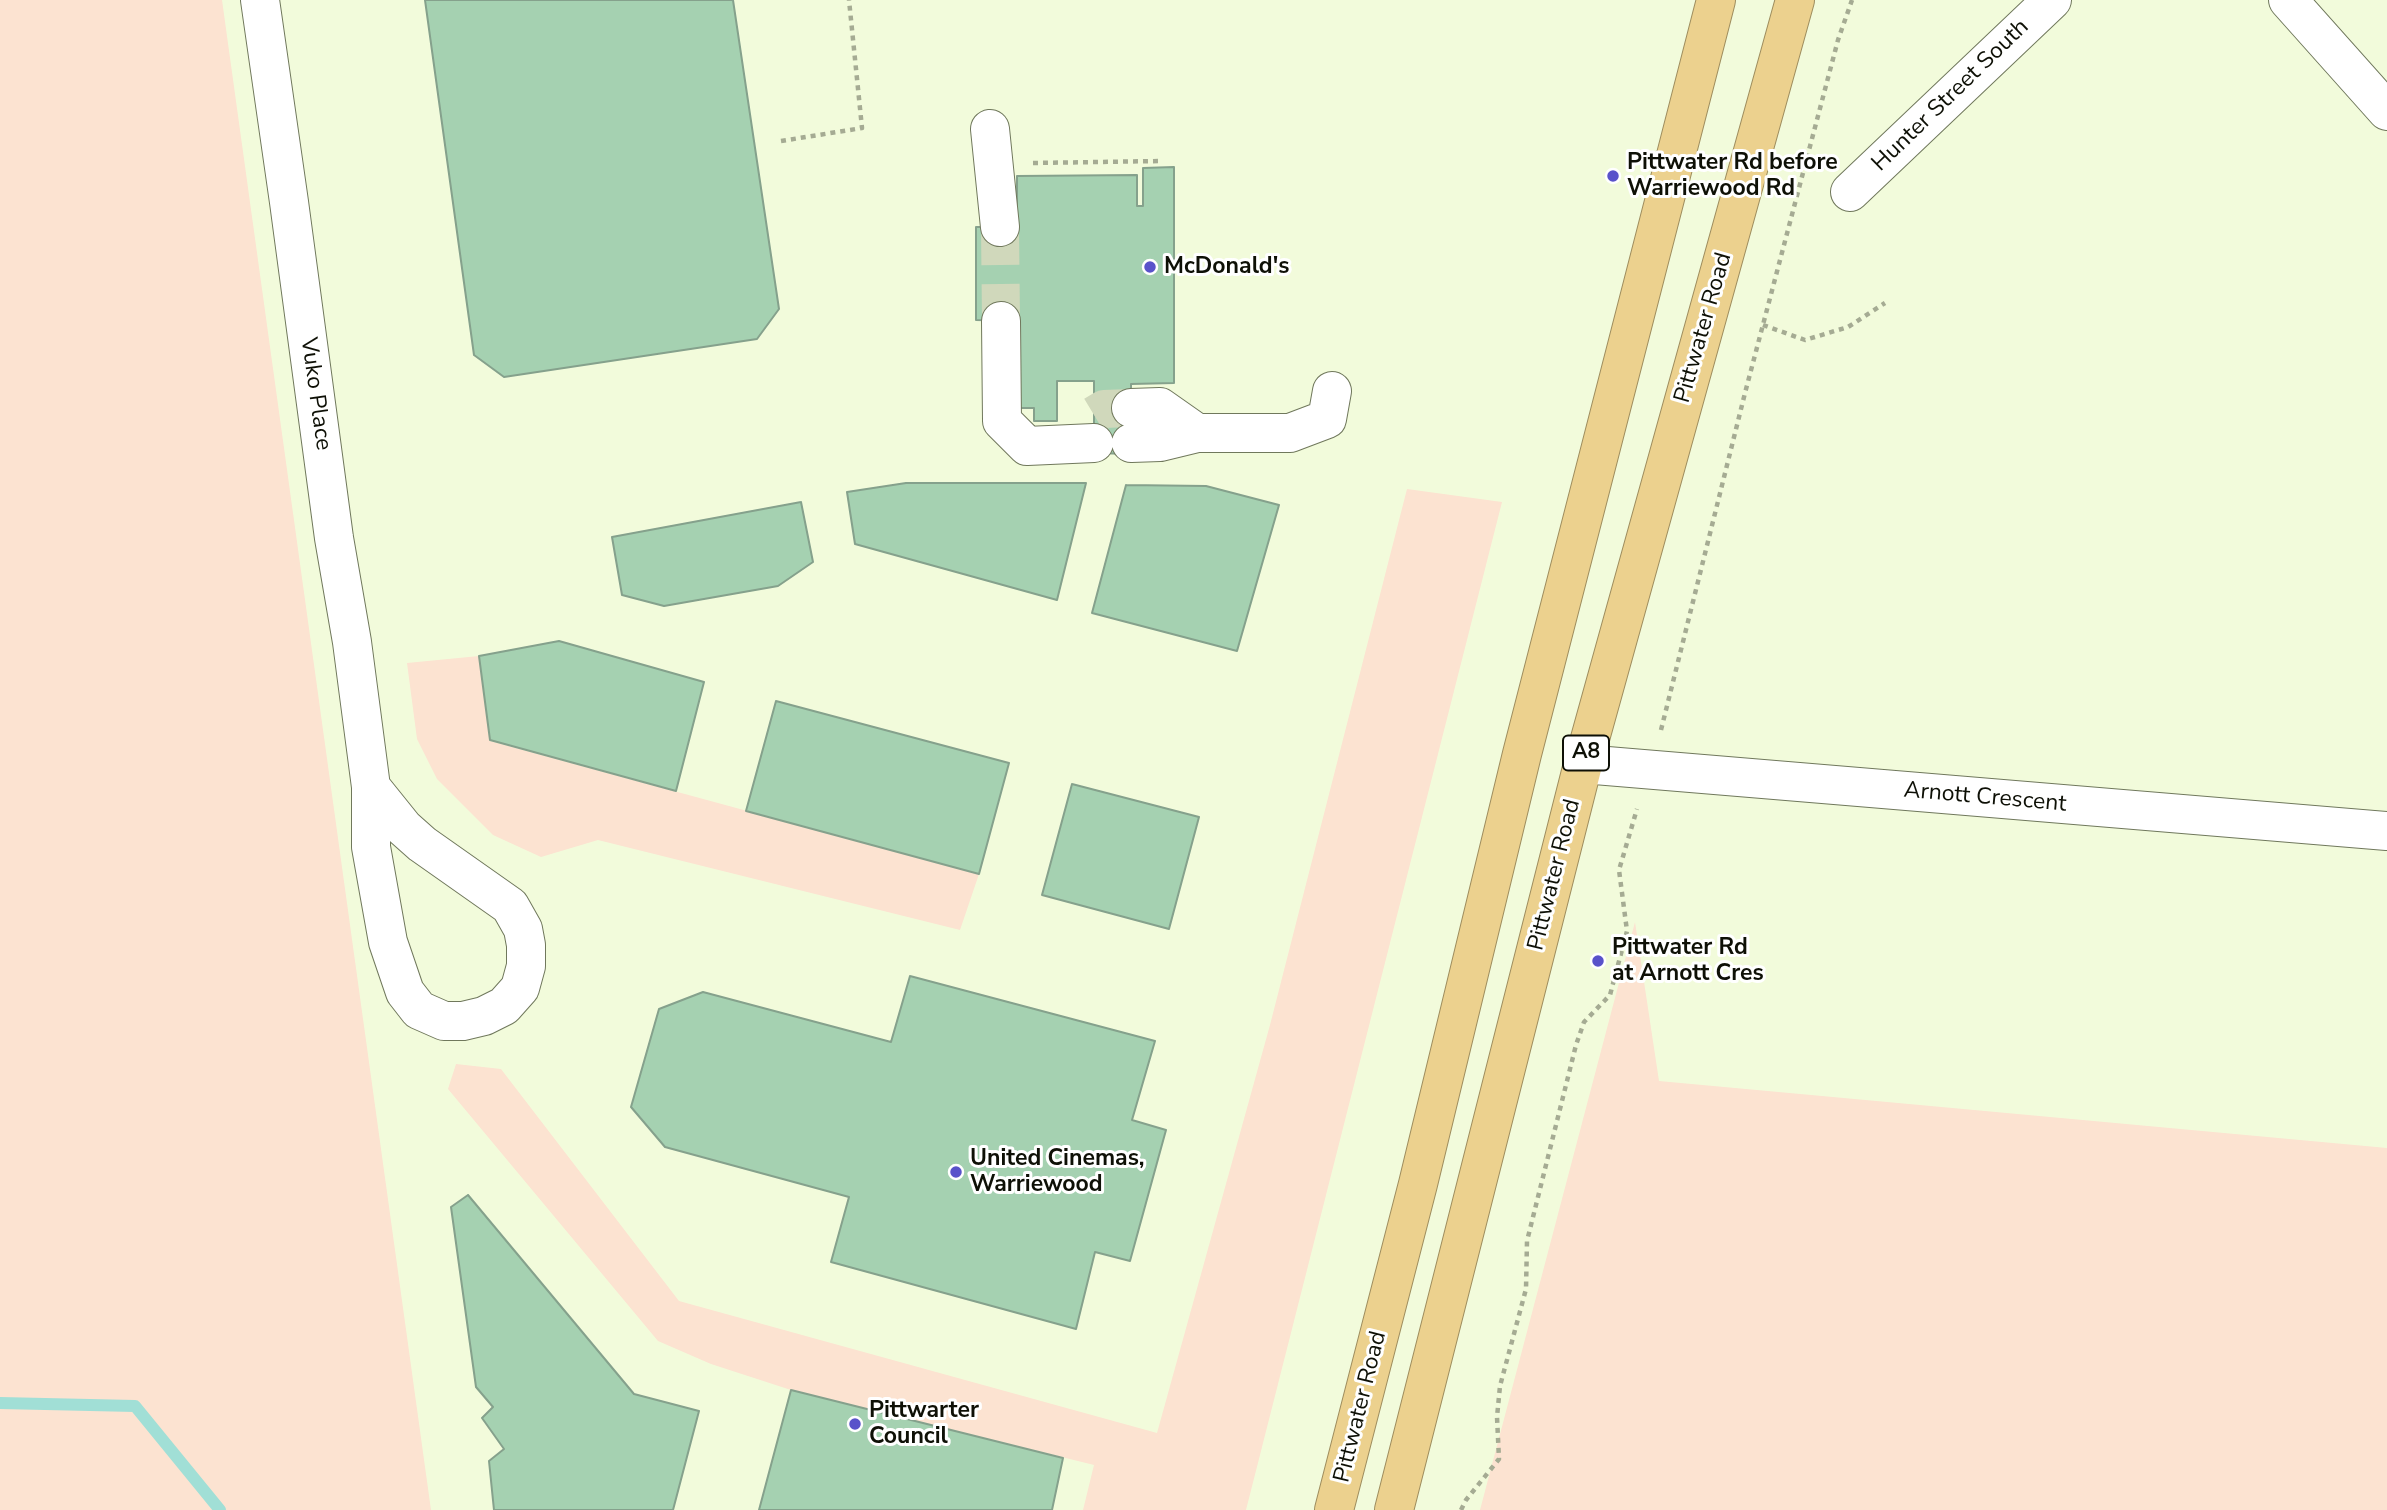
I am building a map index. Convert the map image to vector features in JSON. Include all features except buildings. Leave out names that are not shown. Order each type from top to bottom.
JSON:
[{"type":"highway","name":"Pittwater Road","points":[[1334,1510],[1418,1184],[1522,754],[1716,0]]},
{"type":"highway","name":"Pittwater Road","points":[[1394,1510],[1583,764],[1796,0]]},
{"type":"street","name":"Vuko Place","points":[[260,0],[334,538],[352,642],[370,787],[371,847],[388,942],[405,992],[419,1010],[444,1021],[463,1021],[504,1006],[520,988],[526,966],[523,929],[510,906],[422,844],[404,828],[370,787]]},
{"type":"street","name":"Hunter Street South","points":[[1850,192],[2052,0]]},
{"type":"street","points":[[2288,0],[2387,111]]},
{"type":"street","points":[[990,129],[1000,227]]},
{"type":"street","points":[[1001,321],[1002,421],[1027,446],[1083,434]]},
{"type":"street","points":[[1131,425],[1160,442],[1197,433],[1290,433],[1327,419],[1332,391]]},
{"type":"street","name":"Arnott Crescent","points":[[1583,764],[2387,831]]},
{"type":"path","points":[[781,141],[862,128],[849,0]]},
{"type":"path","points":[[1029,163],[1162,161]]},
{"type":"path","points":[[1763,325],[1805,340],[1848,327],[1885,303]]},
{"type":"shaded area","points":[[0,0],[222,0],[431,1510],[0,1510]]},
{"type":"shaded area","points":[[1407,489],[1502,502],[1246,1510],[1083,1510],[1094,1465],[791,1390],[711,1364],[658,1341],[448,1089],[456,1064],[501,1069],[679,1301],[1157,1433],[1270,1025]]},
{"type":"shaded area","points":[[479,656],[490,741],[979,874],[960,930],[598,840],[541,857],[493,835],[437,779],[417,739],[407,663]]},
{"type":"shaded area","points":[[1635,922],[1659,1081],[2387,1148],[2387,1510],[1480,1510]]},
{"type":"waterway","points":[[0,1403],[135,1406],[220,1510]]},
{"type":"tunnel","points":[[1000,227],[1001,321]]},
{"type":"tunnel","points":[[1094,415],[1104,409],[1131,408]]},
{"type":"place","name":"Pittwater Rd before Warriewood Rd","points":[[1613,176]]},
{"type":"place","name":"McDonald's","points":[[1150,267]]},
{"type":"place","name":"Pittwater Rd at Arnott Cres","points":[[1598,961]]},
{"type":"place","name":"United Cinemas, Warriewood","points":[[956,1172]]},
{"type":"place","name":"Pittwarter Council","points":[[855,1424]]}]
